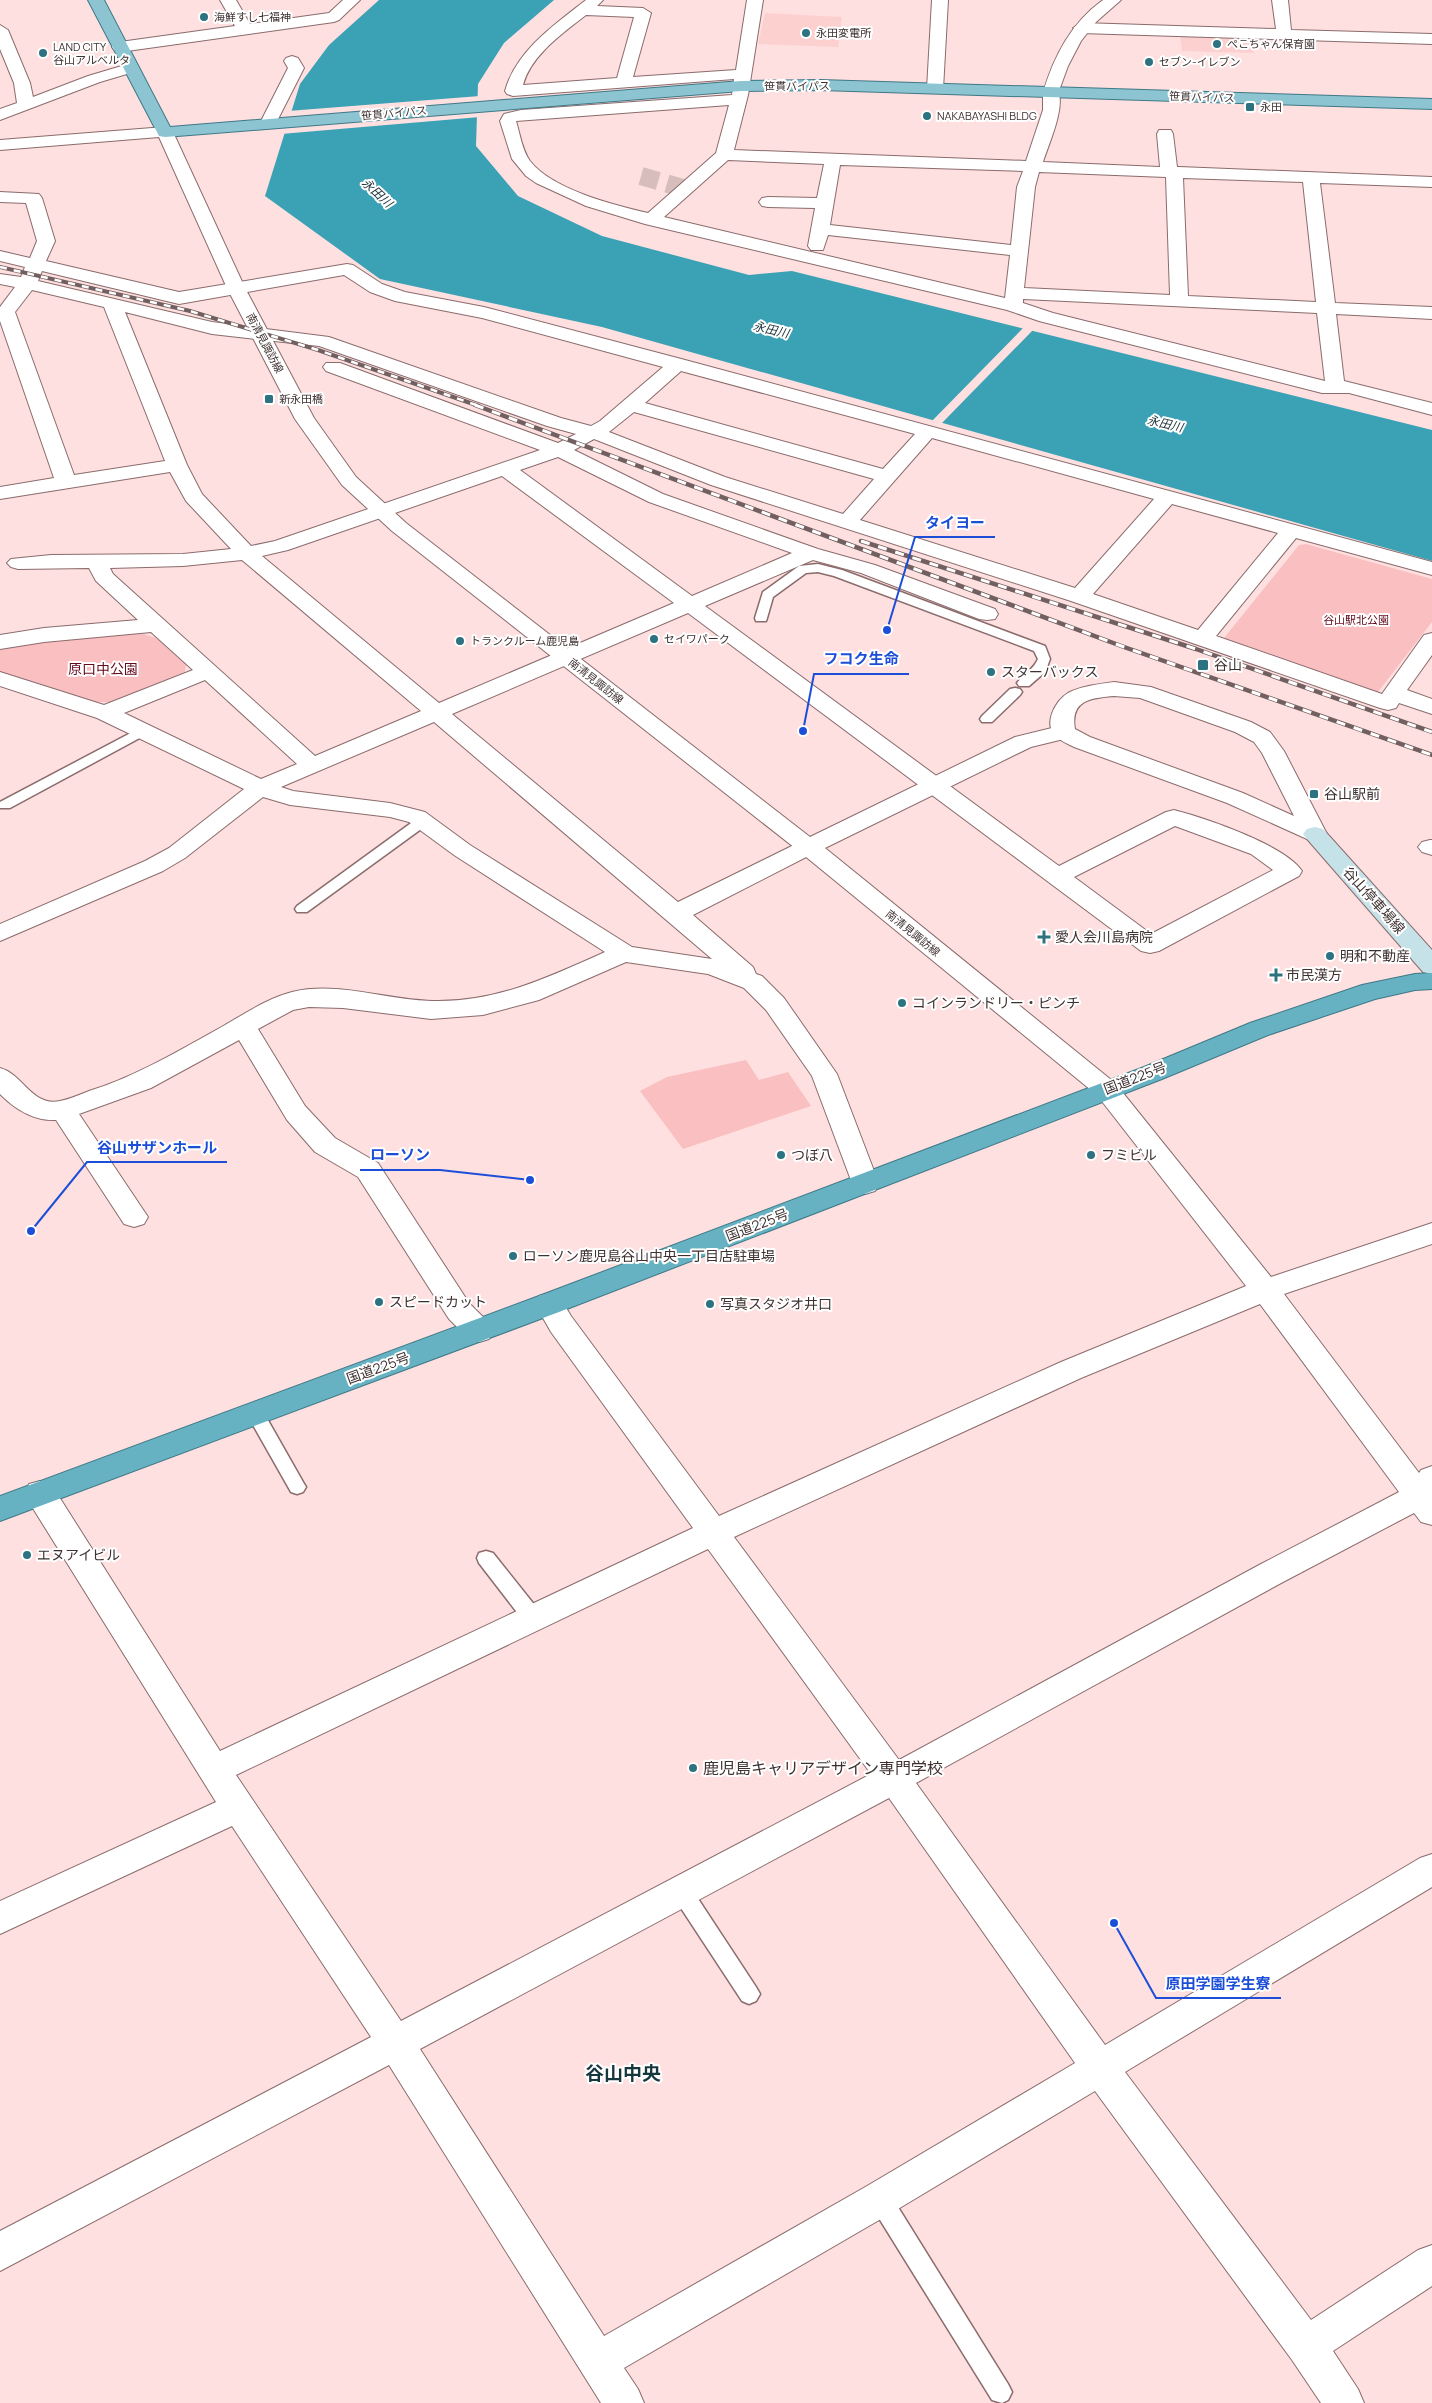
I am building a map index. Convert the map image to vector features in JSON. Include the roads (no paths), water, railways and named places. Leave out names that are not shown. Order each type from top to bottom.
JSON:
[{"type":"highway","name":"国道225号","points":[[0,1509],[479,1331],[865,1184],[1259,1029],[1371,991],[1415,982],[1432,981]]},
{"type":"main road","points":[[96,0],[164,132]]},
{"type":"main road","name":"笹貫バイパス","points":[[164,132],[741,86],[820,85],[1432,104]]},
{"type":"main road","name":"谷山停車場線","points":[[1315,834],[1432,966]]},
{"type":"street","points":[[228,0],[245,30]]},
{"type":"street","points":[[120,47],[334,17],[352,0]]},
{"type":"street","points":[[500,104],[500,95],[512,64],[581,5],[596,0]]},
{"type":"street","points":[[651,220],[724,155],[741,86],[755,0]]},
{"type":"street","points":[[935,89],[940,0]]},
{"type":"street","points":[[1014,300],[1026,188],[1051,110],[1050,93],[1071,40],[1103,7],[1113,0]]},
{"type":"street","points":[[1280,0],[1284,34]]},
{"type":"street","points":[[581,5],[530,57],[514,81],[512,91],[624,81],[741,86]]},
{"type":"street","points":[[581,5],[643,13],[624,81]]},
{"type":"street","points":[[1081,28],[1432,38]]},
{"type":"street","points":[[0,30],[22,83],[26,106]]},
{"type":"street","points":[[268,123],[296,68],[292,61]]},
{"type":"street","points":[[0,115],[94,79],[131,68]]},
{"type":"street","points":[[741,86],[510,117],[508,121],[519,156],[524,164],[538,177],[584,199],[616,211],[815,258],[1014,300],[1179,301],[1432,313]]},
{"type":"street","points":[[0,145],[164,132]]},
{"type":"street","name":"南清見諏訪線","points":[[164,132],[236,288],[306,419],[349,481],[381,512],[808,847],[1106,1089],[1428,1495]]},
{"type":"street","points":[[1165,134],[1172,171],[1179,301]]},
{"type":"street","points":[[724,155],[1432,182]]},
{"type":"street","points":[[815,258],[833,159]]},
{"type":"street","points":[[1311,176],[1335,387]]},
{"type":"street","points":[[0,198],[33,198],[46,241],[27,284],[6,312],[66,482]]},
{"type":"street","points":[[768,202],[825,203]]},
{"type":"street","points":[[820,229],[1019,251]]},
{"type":"street","points":[[0,256],[178,298],[347,269],[376,288],[401,297],[484,313],[678,364],[1432,569]]},
{"type":"street","points":[[0,279],[112,303],[212,328],[322,341],[554,422],[593,432],[718,481],[1079,596],[1388,703],[1432,640]]},
{"type":"street","points":[[1014,300],[1055,319],[1322,387],[1350,387],[1432,409]]},
{"type":"street","points":[[112,303],[177,465],[193,497],[248,555],[676,913],[775,1004],[824,1074],[865,1184]]},
{"type":"street","points":[[18,563],[158,562],[248,555],[381,512],[559,450],[607,425],[678,364]]},
{"type":"street","points":[[333,366],[559,450],[656,498],[811,553],[868,569],[987,614]]},
{"type":"street","points":[[631,405],[888,476]]},
{"type":"street","points":[[846,523],[928,431]]},
{"type":"street","points":[[0,493],[177,465]]},
{"type":"street","points":[[505,468],[1150,945],[1290,871],[1259,849],[1174,817],[1057,876]]},
{"type":"street","points":[[1079,596],[1168,496]]},
{"type":"street","points":[[1203,638],[1292,530]]},
{"type":"street","points":[[0,933],[154,866],[177,852],[260,788],[811,553]]},
{"type":"street","points":[[97,561],[103,576],[312,765]]},
{"type":"street","points":[[0,642],[44,634],[156,625]]},
{"type":"street","points":[[105,713],[209,672]]},
{"type":"street","points":[[0,679],[105,713],[260,788],[290,798],[390,810],[417,817],[462,850],[624,953],[709,966],[730,972],[753,982]]},
{"type":"street","points":[[1064,732],[1062,715],[1067,706],[1076,698],[1092,691],[1114,689],[1142,692],[1243,727],[1262,737],[1273,751],[1315,834]]},
{"type":"street","points":[[1394,693],[1432,707]]},
{"type":"street","points":[[676,913],[1024,742],[1064,732],[1082,742],[1235,798],[1315,834]]},
{"type":"street","points":[[1235,798],[1270,789],[1285,776]]},
{"type":"street","points":[[0,1077],[18,1096],[34,1108],[49,1112],[64,1110],[150,1078],[294,1000],[311,998],[431,1010],[469,1009],[500,1005],[535,993],[624,953]]},
{"type":"street","points":[[243,1026],[296,1113],[325,1145],[368,1170],[459,1310],[479,1331]]},
{"type":"street","points":[[64,1110],[134,1217]]},
{"type":"street","points":[[214,1770],[715,1532],[1071,1370],[1264,1290],[1432,1233]]},
{"type":"street","points":[[549,1304],[561,1324],[894,1779],[1099,2067],[1306,2346],[1344,2403]]},
{"type":"street","points":[[40,1493],[214,1770],[396,2044],[624,2403]]},
{"type":"street","points":[[0,2252],[894,1779],[1272,1573],[1428,1495]]},
{"type":"street","points":[[0,1918],[239,1807]]},
{"type":"street","points":[[598,2361],[880,2199],[1432,1869]]},
{"type":"street","points":[[1306,2346],[1432,2264]]},
{"type":"lane","points":[[762,618],[767,595],[803,569],[818,568],[838,573],[1040,649],[1044,659],[1040,669],[987,718]]},
{"type":"lane","points":[[5,805],[142,731]]},
{"type":"lane","points":[[302,909],[422,821]]},
{"type":"lane","points":[[256,1413],[298,1487]]},
{"type":"lane","points":[[486,1558],[533,1618]]},
{"type":"lane","points":[[682,1892],[749,1994]]},
{"type":"lane","points":[[880,2199],[1000,2392]]},
{"type":"water","name":"永田川","points":[[379,0],[554,0],[504,43],[478,84],[476,146],[518,196],[602,236],[749,275],[792,271],[1432,430],[1432,561],[602,327],[380,279],[265,196],[300,84],[329,45]]},
{"type":"tunnel","points":[[641,176],[686,189]]},
{"type":"railway","points":[[0,267],[190,311],[318,350],[479,406]]},
{"type":"railway","points":[[475,405],[1124,647],[1432,755]]},
{"type":"railway","points":[[861,541],[1196,649],[1432,732]]},
{"type":"place","name":"海鮮すし七福神","points":[[204,17]]},
{"type":"place","name":"永田変電所","points":[[806,33]]},
{"type":"place","name":"ぺこちゃん保育園","points":[[1217,44]]},
{"type":"place","name":"LAND CITY 谷山アルベルタ","points":[[43,53]]},
{"type":"place","name":"セブン-イレブン","points":[[1149,62]]},
{"type":"place","name":"永田","points":[[1250,107]]},
{"type":"place","name":"NAKABAYASHI BLDG","points":[[927,116]]},
{"type":"place","name":"新永田橋","points":[[269,399]]},
{"type":"place","name":"タイヨー","points":[[887,630]]},
{"type":"place","name":"セイワパーク","points":[[654,639]]},
{"type":"place","name":"トランクルーム鹿児島","points":[[460,641]]},
{"type":"place","name":"谷山","points":[[1203,665]]},
{"type":"place","name":"スターバックス","points":[[991,672]]},
{"type":"place","name":"フコク生命","points":[[803,731]]},
{"type":"place","name":"谷山駅前","points":[[1314,794]]},
{"type":"place","name":"愛人会川島病院","points":[[1044,937]]},
{"type":"place","name":"明和不動産","points":[[1330,956]]},
{"type":"place","name":"市民漢方","points":[[1276,975]]},
{"type":"place","name":"コインランドリー・ピンチ","points":[[902,1003]]},
{"type":"place","name":"つぼ八","points":[[781,1155]]},
{"type":"place","name":"フミビル","points":[[1091,1155]]},
{"type":"place","name":"ローソン","points":[[530,1180]]},
{"type":"place","name":"谷山サザンホール","points":[[31,1231]]},
{"type":"place","name":"ローソン鹿児島谷山中央一丁目店駐車場","points":[[513,1256]]},
{"type":"place","name":"スピードカット","points":[[379,1302]]},
{"type":"place","name":"写真スタジオ井口","points":[[710,1304]]},
{"type":"place","name":"エヌアイビル","points":[[27,1555]]},
{"type":"place","name":"鹿児島キャリアデザイン専門学校","points":[[693,1768]]},
{"type":"place","name":"原田学園学生寮","points":[[1114,1923]]},
{"type":"district","name":"谷山中央","points":[[623,2073]]},
{"type":"park label","name":"谷山駅北公園","points":[[1356,620]]},
{"type":"park label","name":"原口中公園","points":[[103,669]]}]
